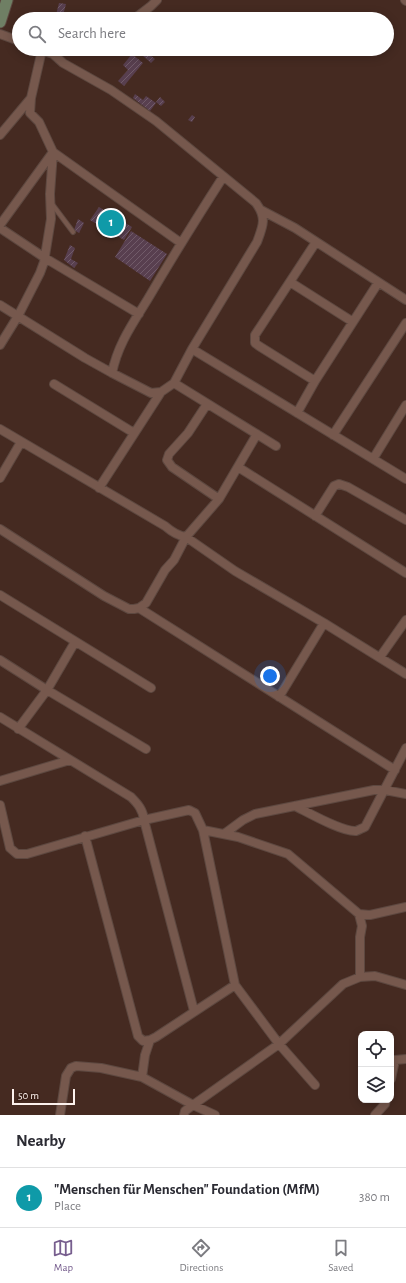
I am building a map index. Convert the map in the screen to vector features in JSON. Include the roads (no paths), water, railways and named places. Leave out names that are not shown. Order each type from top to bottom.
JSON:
[{"type":"main road","points":[[0,22],[6,0]]},
{"type":"street","points":[[143,12],[157,0]]},
{"type":"street","points":[[0,34],[12,39]]},
{"type":"street","points":[[0,344],[18,316],[40,273],[45,258],[51,218],[53,152],[39,122],[30,113],[31,98],[39,56]]},
{"type":"street","points":[[55,56],[63,63],[111,90],[156,121],[256,203],[261,210],[264,219],[263,228],[258,242],[192,349],[174,384],[161,392],[99,488]]},
{"type":"street","points":[[0,134],[31,98]]},
{"type":"street","points":[[0,225],[53,152]]},
{"type":"street","points":[[53,152],[181,243]]},
{"type":"street","points":[[112,373],[115,358],[124,337],[223,177]]},
{"type":"street","points":[[261,210],[295,228],[406,300]]},
{"type":"street","points":[[0,228],[45,258],[139,314]]},
{"type":"street","points":[[315,381],[259,346],[255,342],[255,335],[316,242]]},
{"type":"street","points":[[290,282],[353,322]]},
{"type":"street","points":[[296,413],[378,283]]},
{"type":"street","points":[[0,304],[112,373],[151,392],[161,392]]},
{"type":"street","points":[[333,435],[406,323]]},
{"type":"street","points":[[192,349],[406,479]]},
{"type":"street","points":[[54,384],[134,433]]},
{"type":"street","points":[[174,384],[276,446]]},
{"type":"street","points":[[207,404],[188,433],[169,454],[167,460],[172,467],[219,499]]},
{"type":"street","points":[[372,459],[406,405]]},
{"type":"street","points":[[0,429],[165,526],[171,532],[179,536],[186,537],[235,571],[324,623],[406,674]]},
{"type":"street","points":[[0,529],[104,596],[129,609],[139,608],[146,602],[166,570],[177,556],[186,537],[219,499],[257,434]]},
{"type":"street","points":[[0,478],[22,442]]},
{"type":"street","points":[[238,466],[406,573]]},
{"type":"street","points":[[315,516],[334,486],[339,484],[348,486],[406,520]]},
{"type":"street","points":[[0,595],[151,688]]},
{"type":"street","points":[[139,608],[395,770]]},
{"type":"street","points":[[380,657],[406,620]]},
{"type":"street","points":[[279,696],[324,623]]},
{"type":"street","points":[[18,728],[47,690],[75,642]]},
{"type":"street","points":[[0,660],[146,749]]},
{"type":"street","points":[[0,717],[131,797],[139,805],[143,813],[194,1011]]},
{"type":"street","points":[[295,806],[332,824],[358,831],[365,827],[406,748]]},
{"type":"street","points":[[0,781],[70,760]]},
{"type":"street","points":[[224,834],[243,820],[255,814],[374,790],[385,790],[406,794]]},
{"type":"street","points":[[0,805],[10,848],[17,854],[27,854],[144,820],[189,810],[195,813],[203,830],[235,985],[279,1044],[315,1085]]},
{"type":"street","points":[[203,830],[238,837],[288,854],[359,914],[370,915],[406,907]]},
{"type":"street","points":[[86,836],[138,1036],[143,1041],[150,1040],[235,985]]},
{"type":"street","points":[[359,914],[362,926],[360,937],[360,977]]},
{"type":"street","points":[[184,1115],[185,1111],[193,1105],[279,1044],[343,984],[360,977],[375,976],[406,985]]},
{"type":"street","points":[[142,1078],[145,1055],[150,1040]]},
{"type":"street","points":[[394,1067],[395,1060],[406,1059]]},
{"type":"street","points":[[63,1114],[66,1076],[71,1068],[76,1066],[101,1068],[142,1078],[215,1115]]},
{"type":"street","points":[[375,1115],[384,1103]]},
{"type":"lane","points":[[51,202],[73,232]]},
{"type":"place","name":"\"Menschen für Menschen\" Foundation (MfM)","points":[[111,223]]}]
